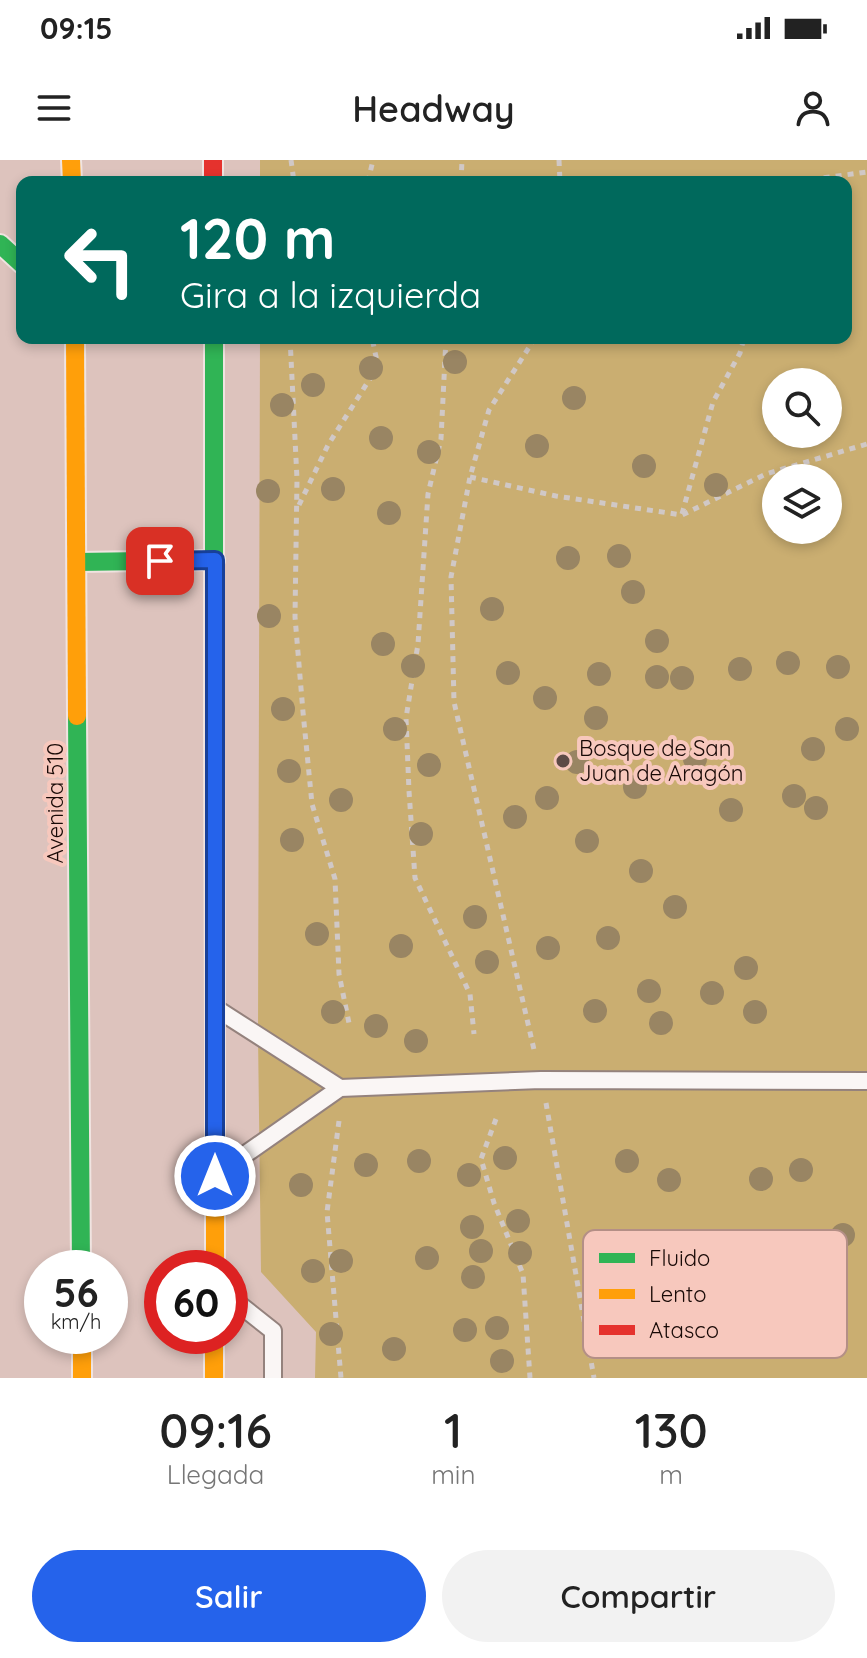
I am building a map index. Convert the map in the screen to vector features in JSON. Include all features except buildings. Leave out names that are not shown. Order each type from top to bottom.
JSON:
[{"type":"main road","points":[[0,244],[16,259]]},
{"type":"main road","name":"Avenida 510","points":[[75,344],[81,1250]]},
{"type":"main road","points":[[214,344],[215,1250]]},
{"type":"main road","points":[[77,562],[215,560]]},
{"type":"main road","points":[[82,1354],[82,1378]]},
{"type":"main road","points":[[214,1354],[214,1378]]},
{"type":"lane","points":[[216,1008],[340,1088]]},
{"type":"lane","points":[[215,1176],[249,1149],[340,1088],[541,1080],[867,1081]]},
{"type":"lane","points":[[248,1311],[273,1331],[273,1378]]},
{"type":"path","points":[[837,176],[867,172]]},
{"type":"path","points":[[290,344],[297,510],[295,617],[312,804],[335,879],[339,974],[350,1028]]},
{"type":"path","points":[[297,510],[328,445],[378,366],[373,344]]},
{"type":"path","points":[[446,344],[441,439],[428,494],[418,644],[406,718],[408,777],[415,878],[470,994],[474,1034]]},
{"type":"path","points":[[531,344],[489,410],[470,477],[451,577],[454,702],[541,1080],[583,1316]]},
{"type":"path","points":[[682,515],[713,402],[742,344]]},
{"type":"path","points":[[470,477],[556,496],[682,515],[766,474],[867,444]]},
{"type":"path","points":[[496,1119],[481,1159],[494,1203],[523,1274],[530,1378]]},
{"type":"path","points":[[339,1120],[327,1212],[341,1378]]},
{"type":"path","points":[[590,1358],[594,1378]]},
{"type":"shaded area","name":"Bosque de San Juan de Aragón","points":[[260,160],[867,160],[867,1378],[315,1378],[316,1332],[261,1272],[258,1036],[260,344],[852,344],[852,176],[260,176]]},
{"type":"traffic: fast","points":[[0,244],[16,259]]},
{"type":"traffic: fast","points":[[214,344],[214,730]]},
{"type":"traffic: fast","points":[[77,562],[215,560]]},
{"type":"traffic: fast","points":[[77,716],[81,1250]]},
{"type":"traffic: slow","points":[[71,160],[72,176]]},
{"type":"traffic: slow","points":[[75,344],[77,716]]},
{"type":"traffic: slow","points":[[215,1050],[215,1250]]},
{"type":"traffic: slow","points":[[82,1354],[82,1378]]},
{"type":"traffic: slow","points":[[214,1354],[214,1378]]},
{"type":"traffic: jam","points":[[213,160],[213,176]]},
{"type":"traffic: jam","points":[[214,730],[215,1050]]},
{"type":"place","name":"Bosque de San Juan de Aragón","points":[[563,761]]},
{"type":"route","points":[[160,561],[215,560],[215,1176]]}]
